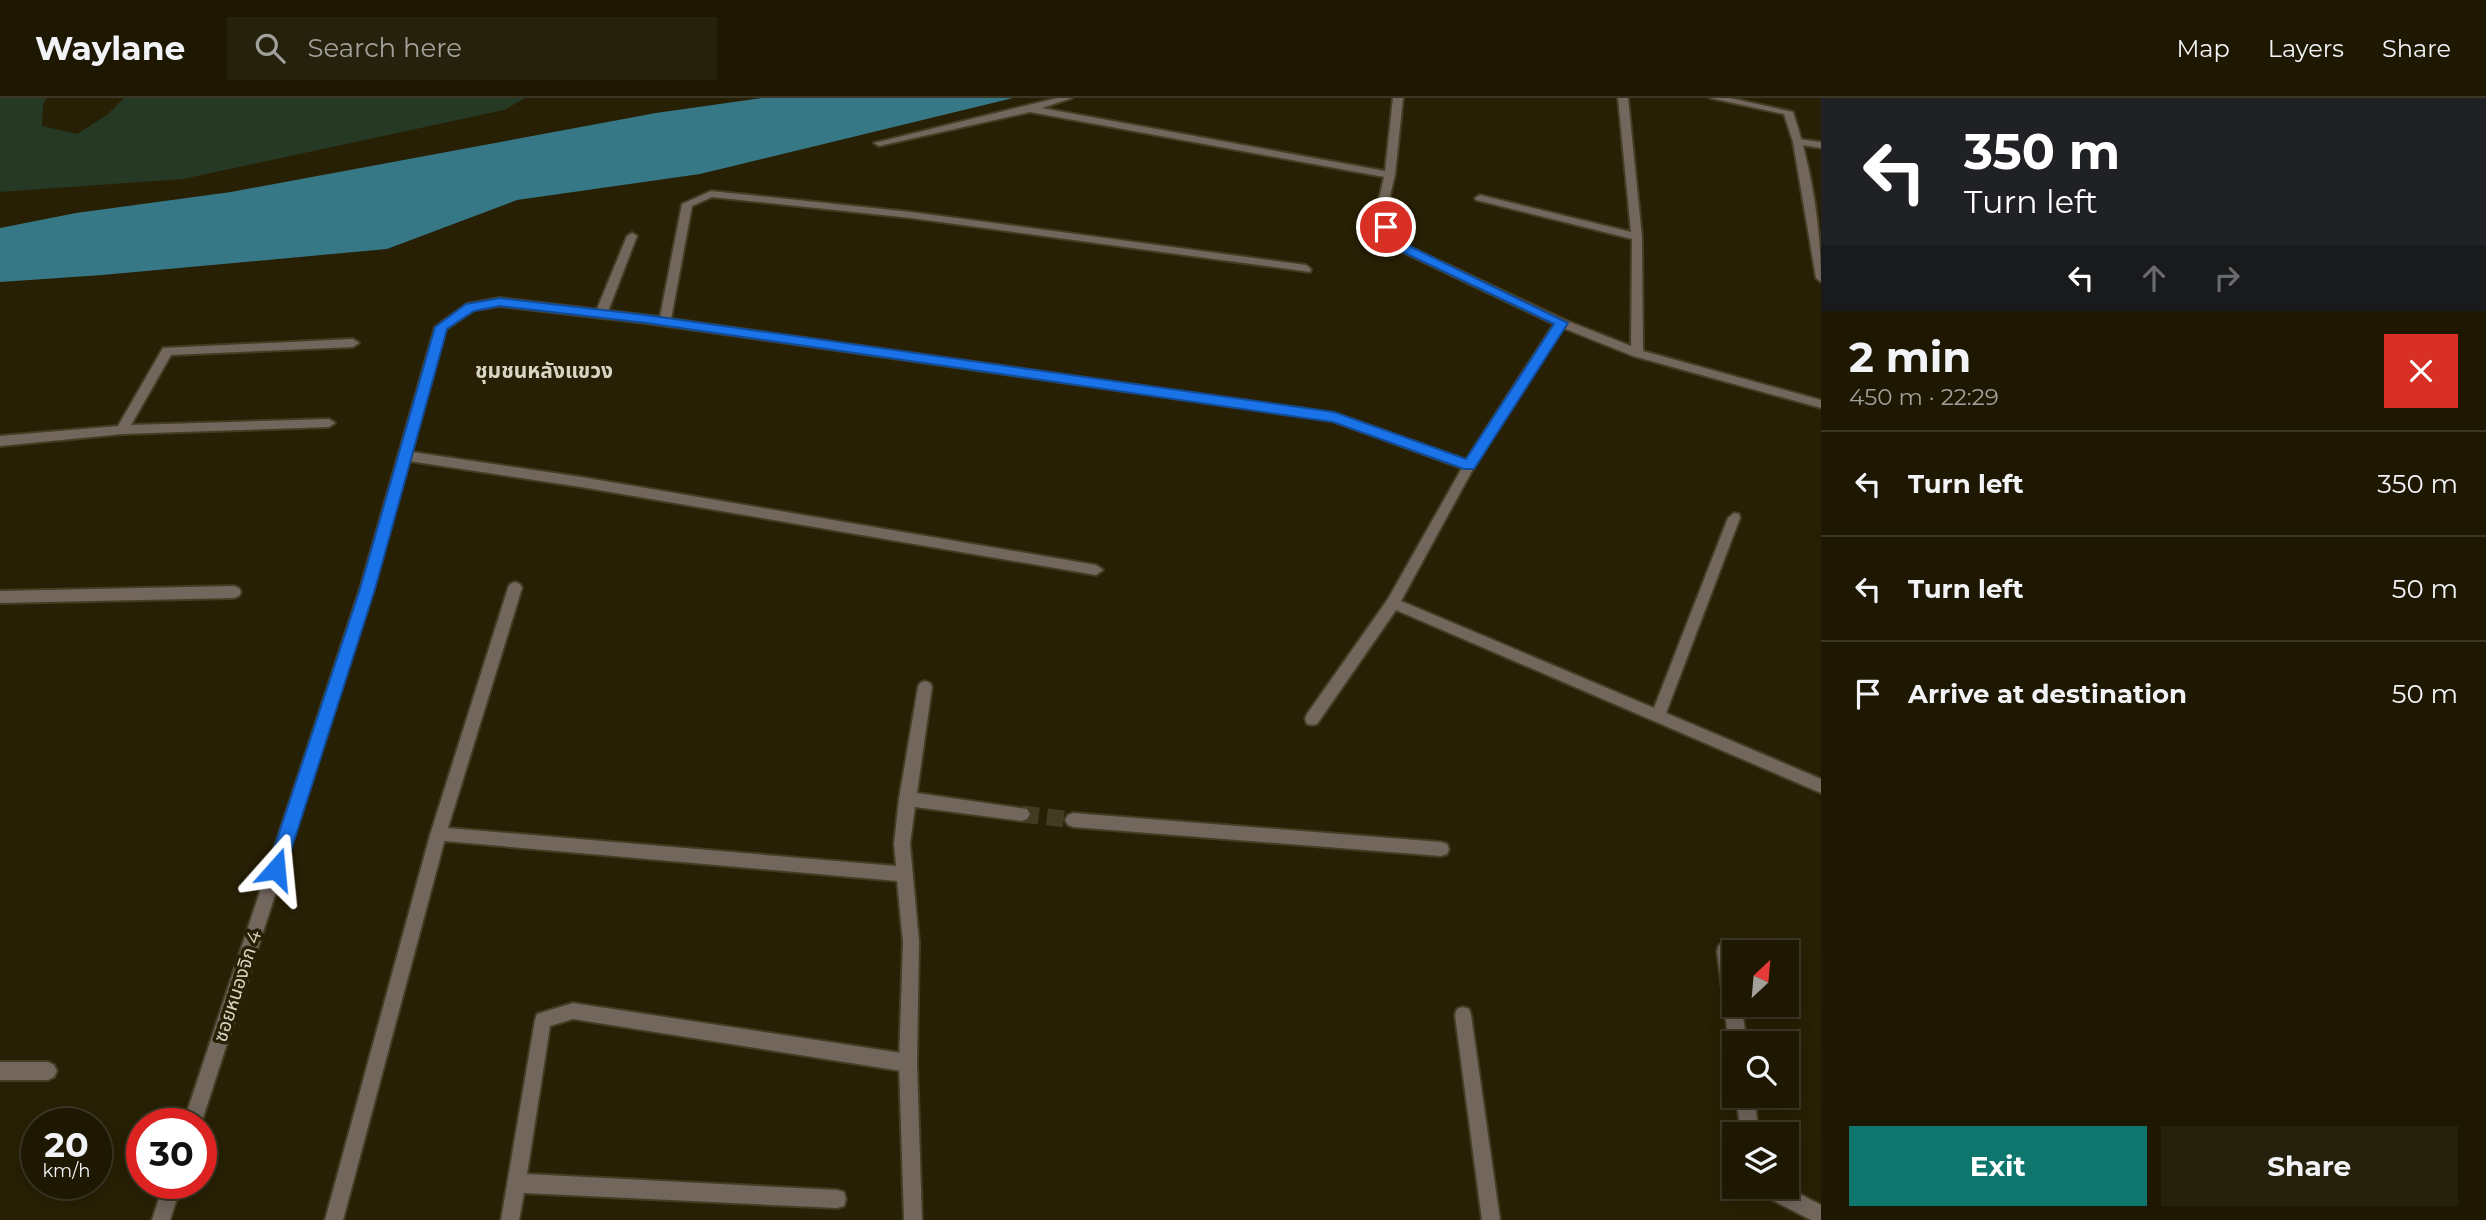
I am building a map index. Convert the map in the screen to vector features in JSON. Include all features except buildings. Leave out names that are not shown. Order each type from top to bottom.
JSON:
[{"type":"street","points":[[879,143],[1068,98]]},
{"type":"street","points":[[1398,98],[1390,175],[1381,212],[1392,243],[1561,323],[1637,353],[1821,404]]},
{"type":"street","points":[[1623,98],[1637,237],[1637,353]]},
{"type":"street","points":[[1715,98],[1788,112],[1798,142],[1821,278]]},
{"type":"street","points":[[1030,109],[1390,175]]},
{"type":"street","points":[[1798,142],[1821,145]]},
{"type":"street","points":[[665,322],[687,204],[710,194],[911,215],[1306,269]]},
{"type":"street","points":[[1480,198],[1637,237]]},
{"type":"street","points":[[601,314],[632,236]]},
{"type":"street","name":"ซอยหนองจิก 4","points":[[197,1108],[367,589],[441,327],[471,307],[500,302],[665,322],[1334,417],[1469,466]]},
{"type":"street","points":[[1312,719],[1393,603],[1469,466],[1561,323]]},
{"type":"street","points":[[122,430],[167,351],[353,343]]},
{"type":"street","points":[[0,441],[122,430],[329,423]]},
{"type":"street","points":[[405,456],[581,482],[1096,570]]},
{"type":"street","points":[[1658,716],[1734,518]]},
{"type":"street","points":[[334,1220],[438,835],[515,588]]},
{"type":"street","points":[[0,597],[234,592]]},
{"type":"street","points":[[1393,603],[1821,786]]},
{"type":"street","points":[[913,1220],[908,1063],[911,942],[902,844],[925,687]]},
{"type":"street","points":[[908,799],[1021,814]]},
{"type":"street","points":[[1073,820],[1441,849]]},
{"type":"street","points":[[438,835],[903,874]]},
{"type":"street","points":[[510,1220],[543,1020],[573,1011],[908,1063]]},
{"type":"street","points":[[1463,1015],[1491,1220]]},
{"type":"street","points":[[0,1071],[48,1071]]},
{"type":"street","points":[[517,1183],[837,1199]]},
{"type":"street","points":[[161,1220],[168,1199]]},
{"type":"street","points":[[1789,1199],[1821,1215]]},
{"type":"green space","points":[[0,98],[46,98],[42,126],[77,134],[107,115],[124,98],[525,98],[504,110],[183,179],[0,192]]},
{"type":"water","points":[[762,98],[1013,98],[700,174],[517,200],[387,249],[0,282],[0,228],[76,213],[231,192],[656,113]]},
{"type":"tunnel","points":[[1022,814],[1073,820]]},
{"type":"district","name":"ชุมชนหลังแขวง","points":[[544,371]]},
{"type":"route","points":[[276,869],[367,589],[441,327],[471,307],[500,302],[646,319],[1334,417],[1469,466],[1561,323],[1392,243],[1386,227]]}]
